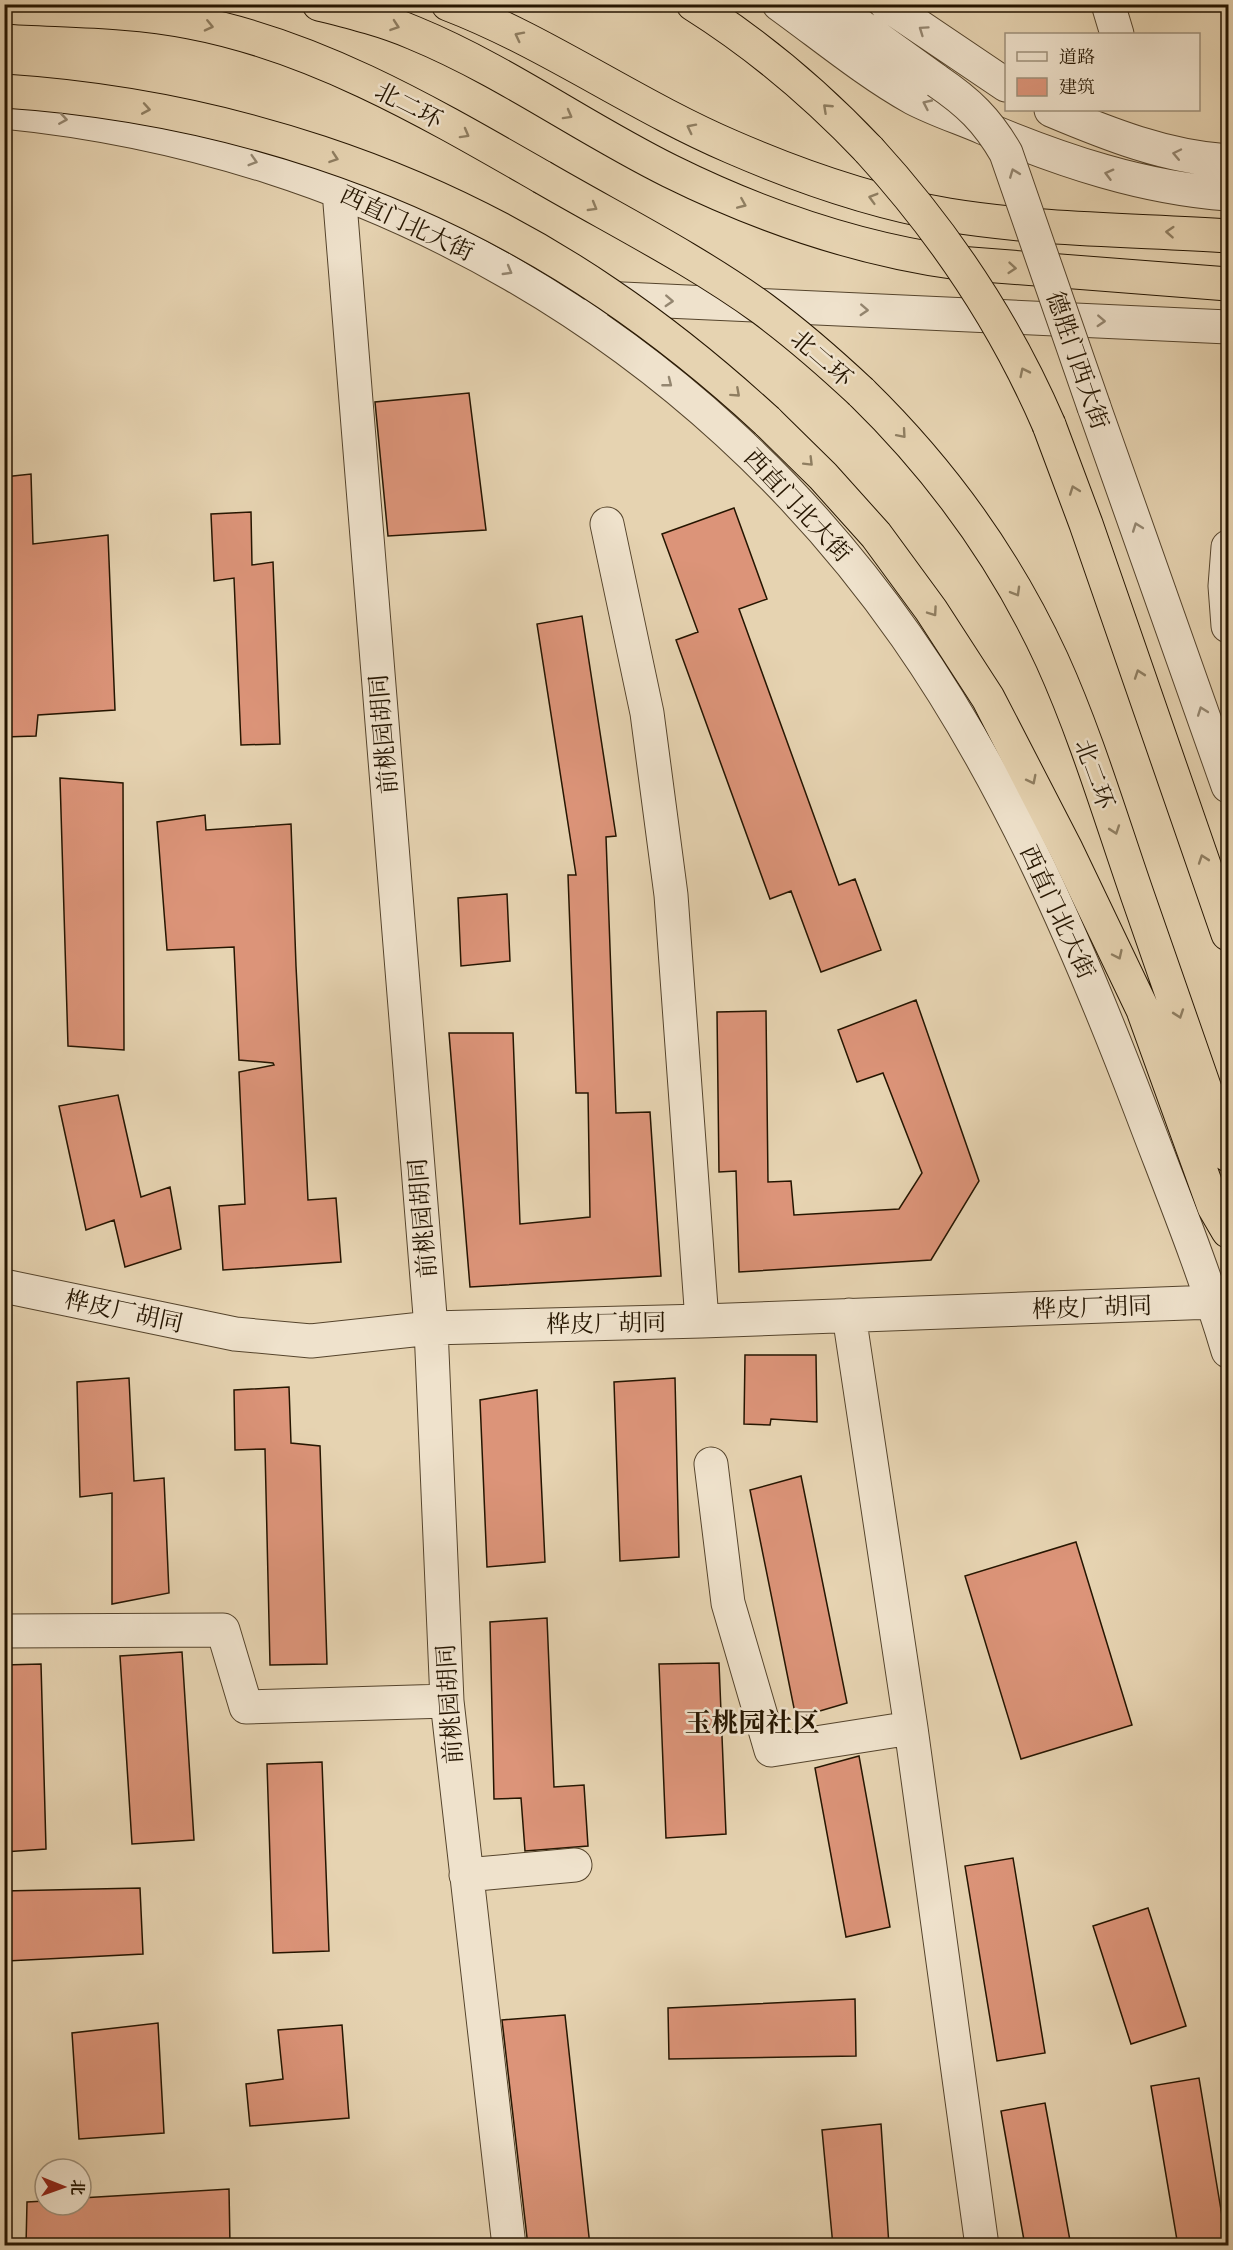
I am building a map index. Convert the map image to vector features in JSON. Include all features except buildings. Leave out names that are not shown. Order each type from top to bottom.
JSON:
[{"type":"highway","points":[[319,4],[368,17],[414,33],[460,54],[670,171],[765,214],[842,239],[916,257],[958,263],[1228,284]]},
{"type":"highway","points":[[448,4],[547,50],[714,139],[782,167],[857,193],[900,205],[964,217],[1058,226],[1228,236]]},
{"type":"highway","points":[[693,4],[753,45],[783,69],[841,121],[869,150],[927,218],[979,290],[1009,342],[1049,425],[1086,524],[1228,934]]},
{"type":"highway","name":"北二环","points":[[4,8],[150,15],[244,34],[310,58],[379,89],[542,177],[687,261],[753,302],[861,392],[923,458],[968,517],[1013,586],[1045,646],[1097,779],[1228,1155]]},
{"type":"highway","points":[[4,92],[119,104],[215,123],[316,151],[425,193],[504,232],[607,293],[697,360],[767,421],[823,476],[876,535],[931,610],[987,698],[1062,839],[1140,1002],[1214,1207],[1228,1231]]},
{"type":"street","points":[[779,4],[894,86],[939,110],[1100,171],[1160,186],[1228,194]]},
{"type":"street","name":"德胜门西大街","points":[[830,4],[975,110],[987,122],[1006,153],[1228,786]]},
{"type":"street","points":[[886,4],[1005,84]]},
{"type":"street","points":[[1107,4],[1117,33]]},
{"type":"street","points":[[1056,111],[1126,124],[1174,153],[1228,161]]},
{"type":"street","name":"西直门北大街","points":[[4,112],[80,122],[173,140],[241,157],[339,191],[446,238],[498,265],[548,296],[631,354],[680,392],[758,460],[801,504],[889,613],[946,697],[1014,819],[1086,970],[1214,1302]]},
{"type":"street","name":"前桃园胡同","points":[[339,191],[431,1328],[447,1701],[509,2246]]},
{"type":"street","points":[[548,296],[1228,327]]},
{"type":"street","points":[[607,524],[647,713],[671,895],[702,1321]]},
{"type":"street","points":[[1228,547],[1225,586],[1228,626]]},
{"type":"street","name":"桦皮厂胡同","points":[[4,1286],[235,1334],[311,1341],[431,1328],[702,1321],[1214,1302]]},
{"type":"street","points":[[1214,1302],[1228,1351]]},
{"type":"street","points":[[849,1315],[911,1728],[982,2246]]},
{"type":"street","points":[[711,1464],[728,1603],[771,1750],[911,1728]]},
{"type":"street","points":[[4,1631],[223,1630],[246,1707],[447,1701]]},
{"type":"street","points":[[466,1875],[575,1865]]},
{"type":"district","name":"玉桃园社区","points":[[752,1722]]}]
